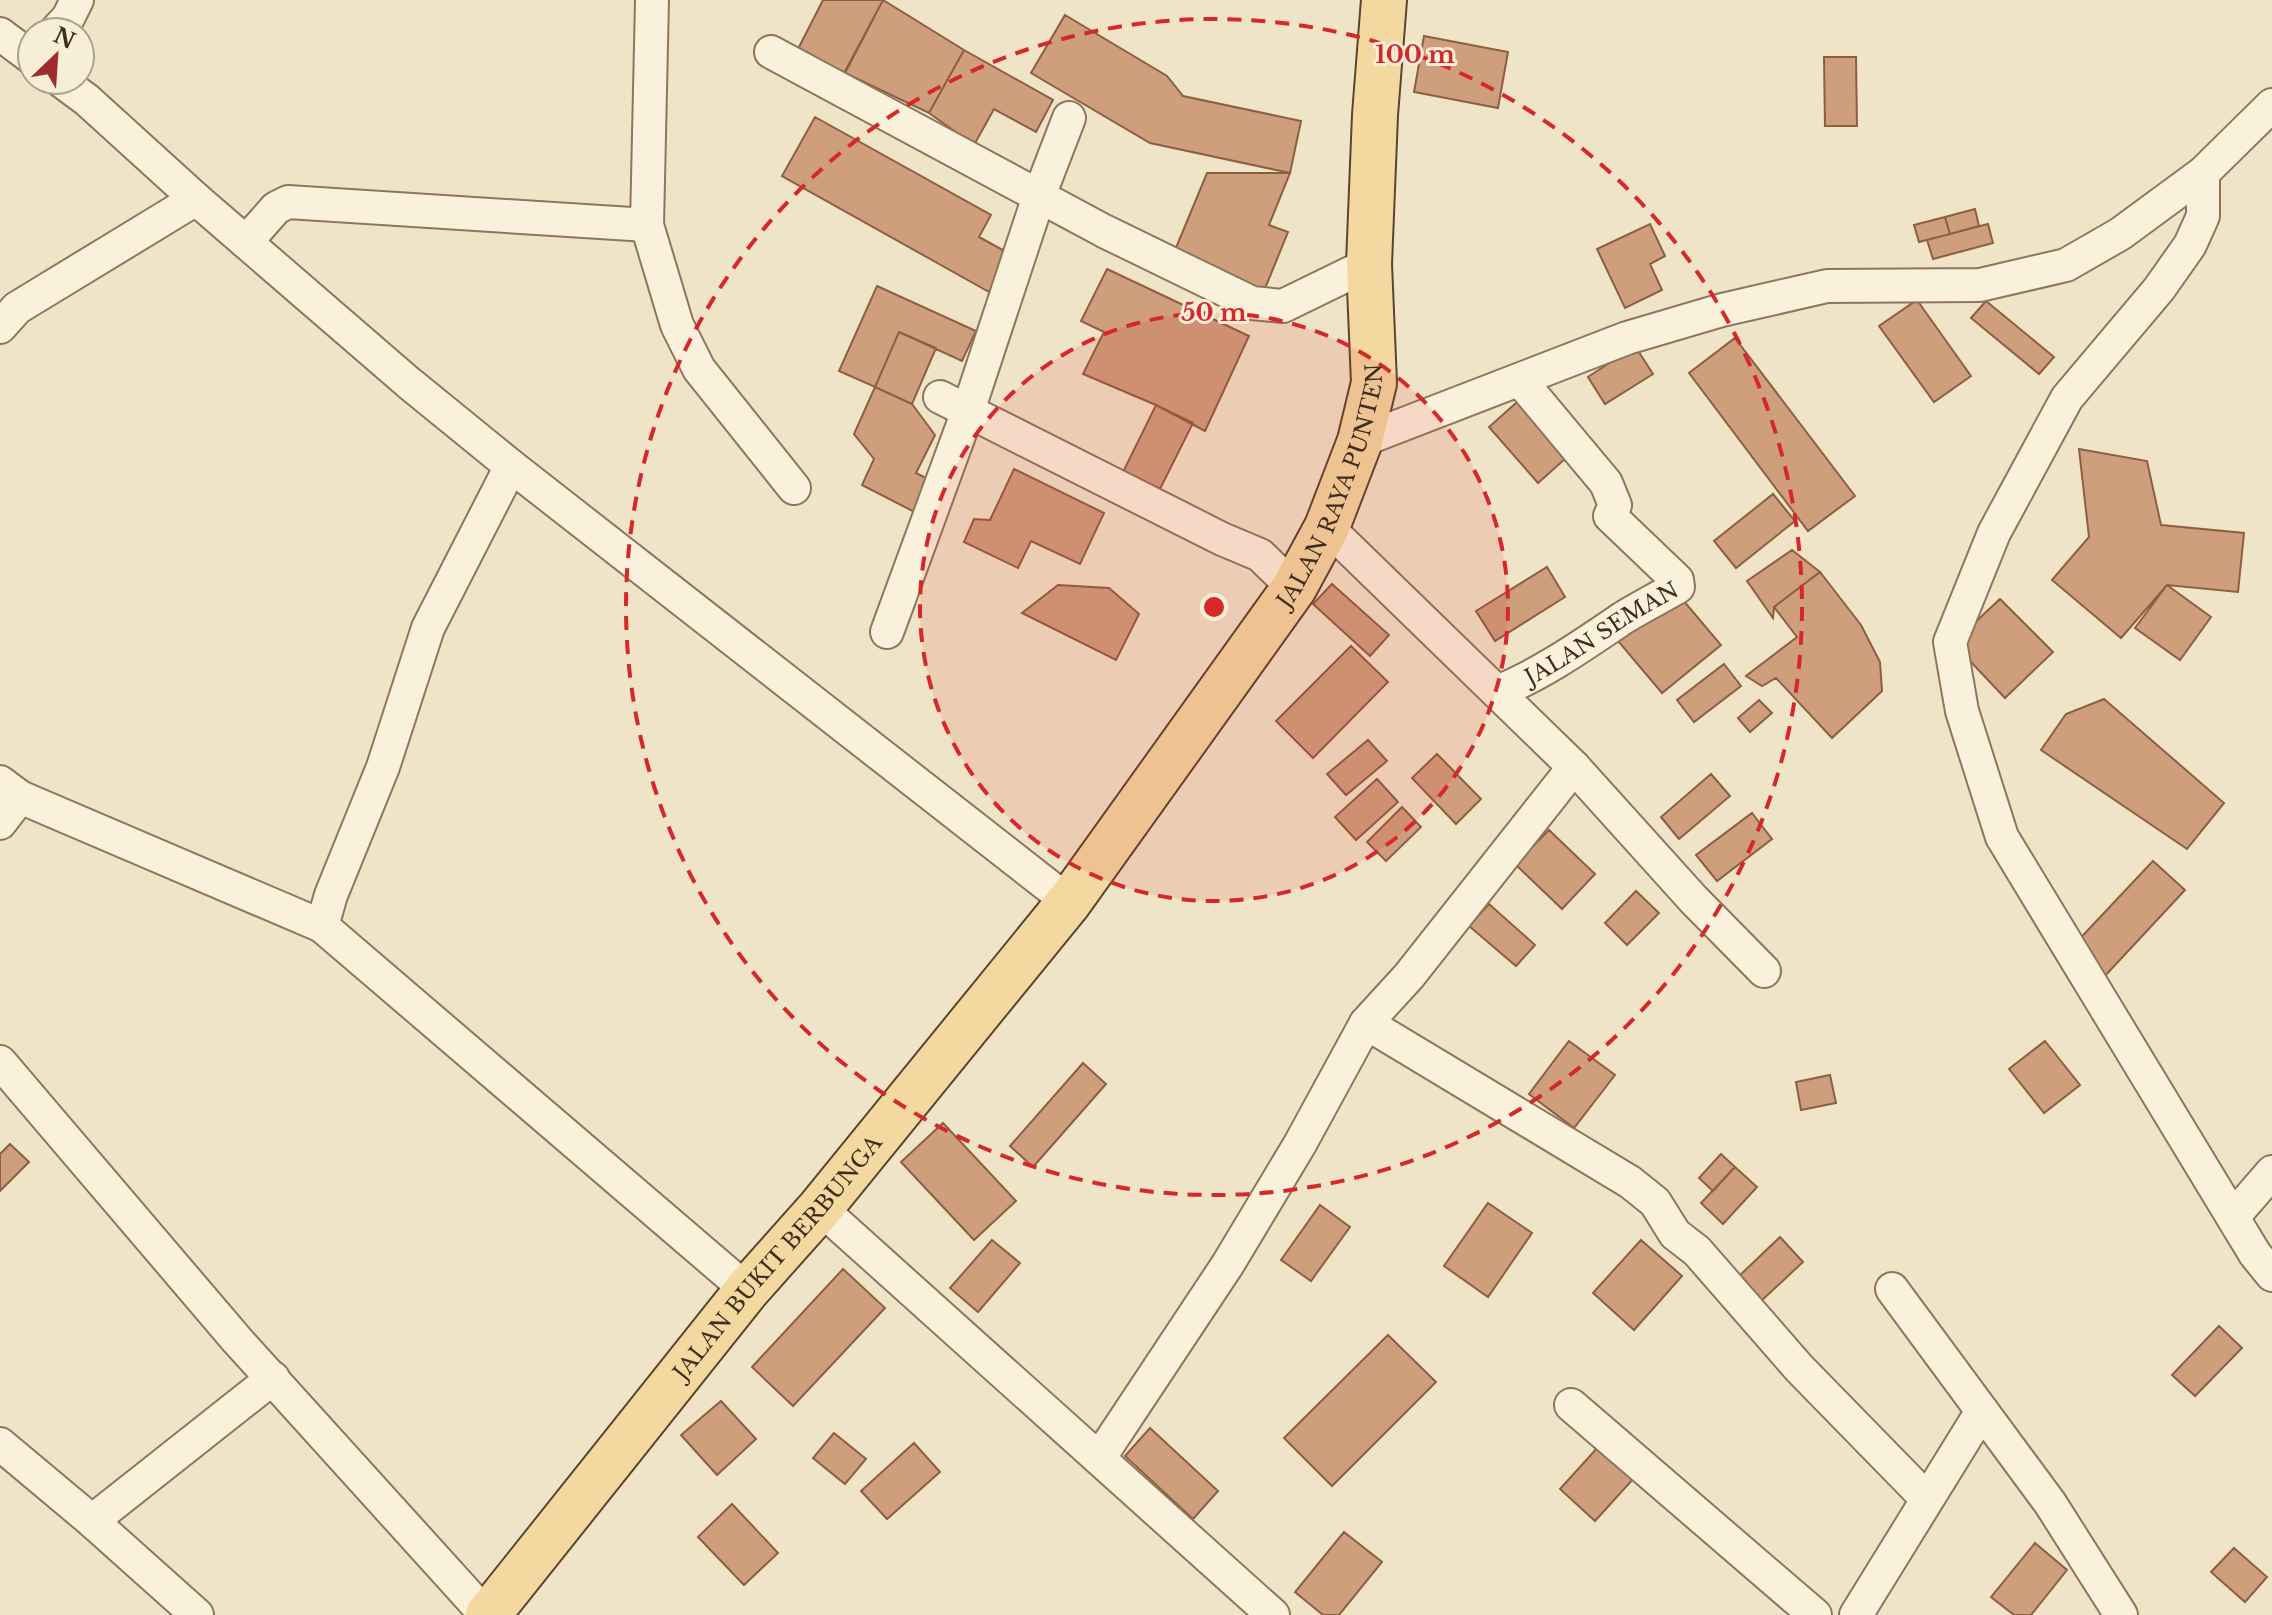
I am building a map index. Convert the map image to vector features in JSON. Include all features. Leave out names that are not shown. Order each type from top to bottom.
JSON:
[{"type":"main road","name":"JALAN RAYA PUNTEN","points":[[1069,902],[1294,588],[1327,527],[1360,441],[1374,383],[1369,264],[1375,115],[1384,0]]},
{"type":"main road","name":"JALAN BUKIT BERBUNGA","points":[[487,1615],[747,1290],[820,1208],[1069,902]]},
{"type":"street","points":[[652,0],[647,225],[677,325],[699,369],[794,488]]},
{"type":"street","points":[[771,52],[1104,231],[1252,303],[1283,306],[1369,264]]},
{"type":"street","points":[[82,96],[409,383],[1069,902]]},
{"type":"street","points":[[1360,441],[1627,338],[1722,310],[1827,286],[1980,285],[2066,265],[2120,234],[2203,173],[2272,105]]},
{"type":"street","points":[[887,632],[954,404],[1069,118]]},
{"type":"street","points":[[2203,173],[2203,216],[2190,245],[2159,289],[2067,398],[1994,533],[1950,642],[1962,711],[2002,837],[2255,1254],[2272,1275]]},
{"type":"street","points":[[0,327],[17,308],[196,199]]},
{"type":"street","points":[[246,242],[276,208],[288,202],[647,225]]},
{"type":"street","name":"JALAN SEMAN","points":[[1497,692],[1519,683],[1597,638],[1624,618],[1678,587],[1677,580],[1610,516],[1615,505],[1606,483],[1520,380]]},
{"type":"street","points":[[954,404],[1222,539],[1260,555],[1294,588]]},
{"type":"street","points":[[322,926],[331,895],[383,767],[428,628],[511,466]]},
{"type":"street","points":[[1327,527],[1574,767],[1694,900],[1764,971]]},
{"type":"street","points":[[1100,1457],[1228,1264],[1300,1144],[1366,1023],[1409,976],[1574,767]]},
{"type":"street","points":[[0,823],[10,790],[322,926],[747,1290]]},
{"type":"street","points":[[1366,1023],[1630,1182],[1655,1202],[1675,1234],[1697,1251],[1799,1368],[1927,1499]]},
{"type":"street","points":[[0,1062],[237,1340],[487,1615]]},
{"type":"street","points":[[2233,1217],[2272,1172]]},
{"type":"street","points":[[820,1208],[1273,1615]]},
{"type":"street","points":[[1892,1289],[2050,1503],[2121,1615]]},
{"type":"street","points":[[92,1521],[273,1378]]},
{"type":"street","points":[[1571,1405],[1815,1615]]},
{"type":"street","points":[[1856,1615],[1982,1411]]},
{"type":"street","points":[[0,1444],[197,1615]]},
{"type":"building","points":[[823,0],[883,0],[841,79],[797,51]]},
{"type":"building","points":[[883,0],[964,50],[929,113],[845,73]]},
{"type":"building","points":[[1065,15],[1167,76],[1183,96],[1301,121],[1290,173],[1150,143],[1031,73]]},
{"type":"building","points":[[1424,36],[1508,52],[1498,108],[1414,92]]},
{"type":"building","points":[[964,50],[1053,100],[1036,132],[994,109],[974,145],[929,113]]},
{"type":"building","points":[[1824,57],[1856,57],[1857,126],[1825,126]]},
{"type":"building","points":[[815,117],[991,215],[979,237],[1010,254],[989,292],[782,176]]},
{"type":"building","points":[[1207,173],[1290,173],[1269,225],[1288,232],[1264,291],[1173,255]]},
{"type":"building","points":[[1975,209],[1979,226],[1950,234],[1945,217]]},
{"type":"building","points":[[1945,217],[1950,234],[1919,242],[1914,225]]},
{"type":"building","points":[[1650,224],[1665,256],[1650,264],[1662,290],[1625,308],[1597,249]]},
{"type":"building","points":[[1988,224],[1993,243],[1933,259],[1927,240]]},
{"type":"building","points":[[1107,269],[1249,336],[1205,431],[1156,405],[1083,374],[1104,332],[1081,321]]},
{"type":"building","points":[[877,286],[976,331],[962,361],[899,332],[875,387],[839,371]]},
{"type":"building","points":[[1917,300],[1971,376],[1934,402],[1879,326]]},
{"type":"building","points":[[1986,301],[2054,357],[2039,374],[1971,318]]},
{"type":"building","points":[[899,332],[936,348],[912,404],[875,387]]},
{"type":"building","points":[[1735,338],[1855,496],[1808,531],[1689,373]]},
{"type":"building","points":[[1635,346],[1653,374],[1605,404],[1588,377]]},
{"type":"building","points":[[875,387],[912,404],[935,435],[916,473],[950,490],[934,522],[862,485],[874,459],[854,434]]},
{"type":"building","points":[[1525,395],[1575,450],[1538,483],[1489,427]]},
{"type":"building","points":[[1156,405],[1193,423],[1160,489],[1123,472]]},
{"type":"building","points":[[2079,449],[2147,461],[2161,525],[2244,533],[2238,592],[2167,585],[2121,638],[2052,580],[2089,537]]},
{"type":"building","points":[[1014,469],[1104,513],[1080,564],[1031,541],[1018,568],[964,542],[974,519],[990,520]]},
{"type":"building","points":[[1773,494],[1795,521],[1736,568],[1714,541]]},
{"type":"building","points":[[1792,550],[1820,572],[1774,607],[1773,618],[1747,581]]},
{"type":"building","points":[[1547,567],[1565,597],[1495,641],[1476,611]]},
{"type":"building","points":[[1820,572],[1861,625],[1880,662],[1882,691],[1832,738],[1776,678],[1762,686],[1746,676],[1797,637],[1774,607]]},
{"type":"building","points":[[1332,584],[1389,635],[1370,656],[1313,604]]},
{"type":"building","points":[[1058,585],[1109,588],[1139,614],[1116,660],[1022,613]]},
{"type":"building","points":[[2167,585],[2211,617],[2180,660],[2135,628]]},
{"type":"building","points":[[1677,593],[1721,645],[1662,693],[1618,641]]},
{"type":"building","points":[[2000,599],[2053,652],[2005,698],[1953,643]]},
{"type":"building","points":[[1351,646],[1388,682],[1313,758],[1276,721]]},
{"type":"building","points":[[1724,664],[1741,686],[1694,722],[1677,700]]},
{"type":"building","points":[[2104,699],[2224,803],[2187,849],[2041,750],[2066,714]]},
{"type":"building","points":[[1759,700],[1772,713],[1750,732],[1738,718]]},
{"type":"building","points":[[1368,740],[1387,761],[1346,795],[1327,774]]},
{"type":"building","points":[[1437,754],[1481,799],[1456,824],[1412,778]]},
{"type":"building","points":[[1711,774],[1730,796],[1679,839],[1661,817]]},
{"type":"building","points":[[1377,779],[1398,802],[1356,840],[1335,817]]},
{"type":"building","points":[[1402,807],[1421,827],[1386,861],[1367,842]]},
{"type":"building","points":[[1752,813],[1772,839],[1717,881],[1696,855]]},
{"type":"building","points":[[1549,830],[1595,874],[1562,909],[1515,864]]},
{"type":"building","points":[[2153,861],[2185,890],[2103,978],[2071,948]]},
{"type":"building","points":[[1636,891],[1659,913],[1627,945],[1605,923]]},
{"type":"building","points":[[1489,904],[1535,945],[1516,966],[1469,926]]},
{"type":"building","points":[[1569,1041],[1615,1075],[1574,1128],[1529,1094]]},
{"type":"building","points":[[2045,1041],[2080,1085],[2044,1113],[2009,1069]]},
{"type":"building","points":[[1083,1063],[1106,1084],[1033,1167],[1010,1146]]},
{"type":"building","points":[[1830,1075],[1836,1103],[1801,1110],[1796,1082]]},
{"type":"building","points":[[943,1123],[1016,1201],[974,1240],[901,1162]]},
{"type":"building","points":[[10,1144],[29,1162],[0,1191],[0,1154]]},
{"type":"building","points":[[1721,1154],[1735,1167],[1713,1191],[1699,1178]]},
{"type":"building","points":[[1735,1167],[1757,1187],[1723,1224],[1701,1203]]},
{"type":"building","points":[[1488,1203],[1532,1233],[1488,1297],[1444,1266]]},
{"type":"building","points":[[1320,1205],[1350,1227],[1311,1281],[1281,1260]]},
{"type":"building","points":[[1780,1237],[1803,1262],[1759,1303],[1737,1278]]},
{"type":"building","points":[[992,1240],[1020,1263],[978,1312],[950,1288]]},
{"type":"building","points":[[1641,1240],[1682,1276],[1634,1330],[1593,1293]]},
{"type":"building","points":[[843,1269],[885,1308],[793,1406],[752,1367]]},
{"type":"building","points":[[2219,1326],[2242,1348],[2195,1396],[2172,1375]]},
{"type":"building","points":[[1388,1335],[1436,1382],[1332,1486],[1284,1438]]},
{"type":"building","points":[[721,1401],[756,1439],[717,1475],[681,1435]]},
{"type":"building","points":[[1150,1428],[1218,1491],[1193,1519],[1125,1456]]},
{"type":"building","points":[[834,1433],[866,1459],[845,1484],[813,1458]]},
{"type":"building","points":[[914,1443],[940,1472],[887,1519],[861,1491]]},
{"type":"building","points":[[1599,1446],[1634,1478],[1595,1521],[1560,1489]]},
{"type":"building","points":[[732,1504],[778,1553],[744,1585],[698,1537]]},
{"type":"building","points":[[1344,1532],[1382,1562],[1339,1615],[1323,1615],[1295,1592]]},
{"type":"building","points":[[2035,1543],[2067,1570],[2031,1615],[2014,1615],[1991,1597]]},
{"type":"building","points":[[2234,1548],[2267,1577],[2245,1602],[2211,1572]]}]
